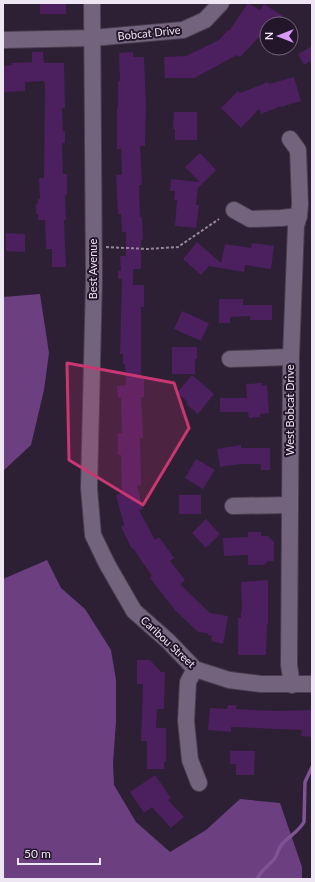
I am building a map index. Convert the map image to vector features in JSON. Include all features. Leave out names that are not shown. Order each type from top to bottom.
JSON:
[{"type":"street","name":"Best Avenue","points":[[92,3],[94,280],[89,488],[93,535]]},
{"type":"street","name":"Bobcat Drive","points":[[3,40],[92,38],[183,30],[205,20],[221,3]]},
{"type":"street","name":"West Bobcat Drive","points":[[290,139],[298,150],[300,204],[296,226],[291,357],[289,665],[292,685]]},
{"type":"street","points":[[234,210],[250,219],[299,216]]},
{"type":"street","points":[[230,359],[291,357]]},
{"type":"street","points":[[233,506],[290,505]]},
{"type":"street","name":"Caribou Street","points":[[93,535],[107,564],[134,611],[168,641],[195,669],[229,680],[261,684],[312,684]]},
{"type":"street","points":[[195,669],[188,682],[186,721],[190,760],[199,783]]},
{"type":"path","points":[[101,247],[147,249],[178,247],[219,219]]},
{"type":"highlighted area","points":[[67,363],[174,383],[189,428],[143,505],[69,460]]},
{"type":"shaded area","points":[[40,294],[49,353],[44,390],[31,445],[3,471],[3,297]]},
{"type":"shaded area","points":[[47,560],[61,588],[85,609],[111,650],[116,680],[116,722],[113,763],[114,785],[136,822],[170,852],[206,830],[240,799],[280,803],[302,867],[302,879],[3,879],[3,579]]},
{"type":"building","points":[[40,3],[66,3],[66,14],[40,14]]},
{"type":"building","points":[[248,3],[260,10],[264,4],[283,16],[259,16],[259,37],[240,57],[237,55],[194,78],[165,78],[164,57],[186,56],[219,40],[228,30],[229,31]]},
{"type":"building","points":[[312,46],[312,60],[304,65],[299,53]]},
{"type":"building","points":[[32,52],[43,52],[44,63],[64,63],[65,108],[62,108],[65,143],[62,143],[63,174],[67,174],[67,195],[65,195],[66,220],[64,220],[66,267],[52,267],[52,249],[46,249],[45,220],[38,220],[38,214],[36,214],[36,204],[38,204],[38,199],[40,199],[39,178],[44,178],[45,83],[44,81],[25,82],[25,91],[4,92],[3,66],[12,65],[12,63],[32,62]]},
{"type":"building","points":[[133,52],[133,57],[144,57],[146,104],[145,146],[140,146],[142,185],[139,185],[140,217],[142,217],[143,240],[141,240],[141,269],[133,269],[133,285],[144,285],[144,307],[141,307],[141,377],[144,377],[144,397],[141,397],[143,438],[140,438],[141,485],[137,486],[143,509],[139,510],[155,540],[159,537],[174,558],[170,561],[185,580],[180,584],[210,613],[228,616],[223,644],[211,641],[212,636],[208,635],[208,633],[198,632],[175,610],[150,578],[152,576],[133,548],[132,549],[121,527],[124,525],[116,495],[122,493],[121,455],[118,455],[118,433],[122,433],[121,398],[118,398],[117,386],[126,385],[125,364],[123,364],[123,354],[120,354],[122,279],[118,279],[118,271],[121,271],[120,256],[126,256],[126,232],[122,232],[121,214],[118,214],[116,175],[122,175],[121,149],[117,149],[118,81],[120,81],[119,53]]},
{"type":"building","points":[[294,77],[301,101],[281,106],[261,114],[259,109],[241,128],[221,108],[238,91],[240,93],[268,82],[269,84]]},
{"type":"building","points":[[174,112],[197,112],[197,140],[175,140],[175,129],[173,129]]},
{"type":"building","points":[[200,153],[216,170],[198,188],[196,205],[199,205],[196,228],[175,226],[177,200],[174,200],[175,191],[170,191],[171,179],[200,182],[185,167]]},
{"type":"building","points":[[6,233],[25,234],[25,252],[6,251]]},
{"type":"building","points":[[197,242],[221,263],[225,244],[251,248],[252,243],[274,246],[271,269],[245,265],[244,272],[209,266],[201,275],[183,259]]},
{"type":"building","points":[[219,299],[243,299],[243,305],[272,305],[272,320],[250,320],[250,316],[230,317],[230,323],[219,323]]},
{"type":"building","points":[[182,311],[209,323],[201,341],[174,329]]},
{"type":"building","points":[[172,347],[197,347],[195,374],[172,374]]},
{"type":"building","points":[[192,375],[214,394],[198,414],[186,404],[188,402],[177,393]]},
{"type":"building","points":[[262,383],[262,386],[267,385],[269,413],[260,414],[260,417],[249,418],[248,412],[220,412],[220,398],[247,398],[246,384]]},
{"type":"building","points":[[241,445],[241,448],[270,448],[270,470],[261,470],[261,464],[240,464],[220,467],[217,449]]},
{"type":"building","points":[[196,459],[215,470],[203,489],[185,478]]},
{"type":"building","points":[[179,495],[201,495],[201,514],[179,514]]},
{"type":"building","points":[[206,519],[220,534],[206,548],[192,533]]},
{"type":"building","points":[[248,532],[261,532],[261,536],[268,536],[274,542],[274,561],[267,561],[265,565],[248,565],[248,555],[224,556],[223,538],[248,537]]},
{"type":"building","points":[[268,580],[266,655],[238,655],[238,618],[241,618],[242,611],[241,582]]},
{"type":"building","points":[[137,660],[150,660],[161,672],[165,672],[164,709],[157,709],[156,728],[166,728],[166,762],[164,761],[164,769],[147,769],[147,741],[141,741],[143,684],[137,684]]},
{"type":"building","points":[[228,705],[237,705],[236,709],[275,711],[312,710],[312,737],[301,736],[302,730],[231,727],[231,732],[208,730],[210,708],[227,709]]},
{"type":"building","points":[[230,751],[255,751],[254,775],[236,775],[236,764],[230,764]]},
{"type":"building","points":[[155,775],[171,798],[168,800],[184,817],[171,828],[152,807],[144,813],[130,792]]},
{"type":"waterway","points":[[257,879],[275,858],[282,844],[304,822],[305,782],[312,767]]}]
